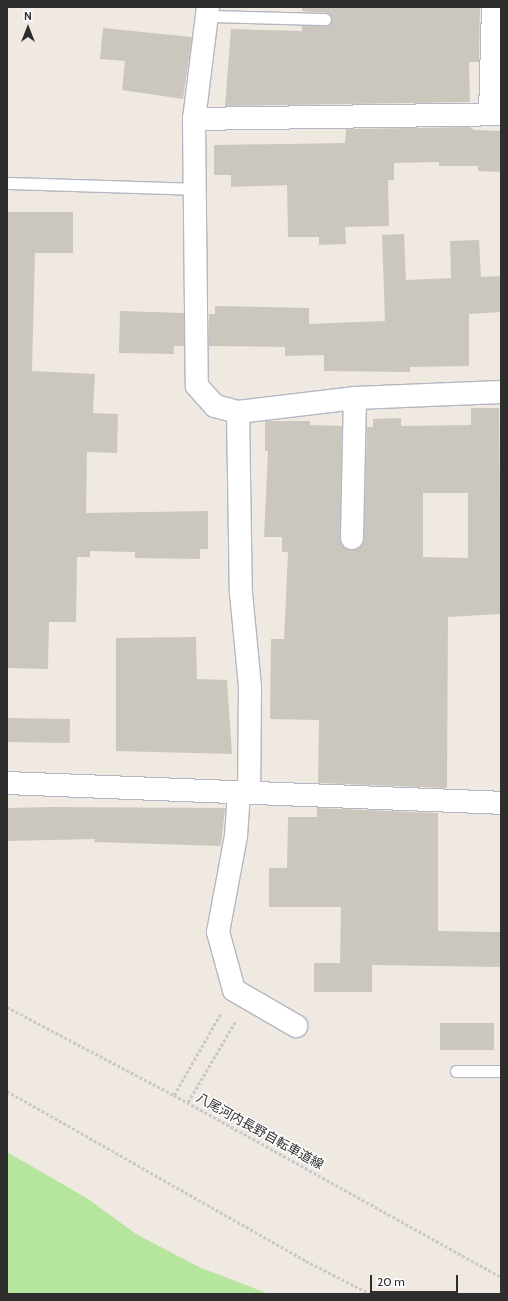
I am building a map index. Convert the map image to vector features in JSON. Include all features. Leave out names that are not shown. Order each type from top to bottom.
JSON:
[{"type":"street","points":[[194,119],[495,114],[493,7]]},
{"type":"street","points":[[207,12],[194,119],[197,386],[215,406],[238,412],[355,398],[501,392]]},
{"type":"street","points":[[352,538],[355,398]]},
{"type":"street","points":[[238,412],[241,593],[250,687],[244,792],[218,932],[242,994],[296,1026]]},
{"type":"street","points":[[7,783],[501,803]]},
{"type":"lane","points":[[207,12],[325,19]]},
{"type":"lane","points":[[7,183],[195,189]]},
{"type":"lane","points":[[456,1071],[501,1071]]},
{"type":"path","points":[[174,1095],[242,994]]},
{"type":"path","points":[[188,1102],[242,994]]},
{"type":"path","name":"八尾河内長野自転車道線","points":[[7,1007],[188,1102],[501,1277]]},
{"type":"path","points":[[7,1091],[306,1261],[371,1294]]},
{"type":"green space","points":[[7,1152],[88,1199],[136,1234],[199,1267],[269,1294],[7,1294]]},
{"type":"building","points":[[302,7],[480,7],[479,62],[469,62],[470,102],[225,106],[231,29],[302,31],[302,25],[325,26],[331,22],[328,13],[302,11]]},
{"type":"building","points":[[103,28],[192,37],[183,99],[122,90],[125,61],[100,59]]},
{"type":"building","points":[[470,127],[474,130],[501,131],[501,172],[478,171],[478,166],[439,166],[439,162],[394,163],[394,180],[388,180],[389,226],[345,227],[346,244],[319,245],[319,237],[288,237],[287,185],[231,187],[231,175],[214,175],[214,145],[345,143],[346,129]]},
{"type":"building","points":[[7,212],[73,212],[73,253],[35,253],[32,371],[95,374],[93,413],[118,414],[117,453],[87,452],[86,513],[208,511],[208,549],[200,549],[200,559],[135,558],[135,552],[90,551],[90,557],[77,557],[76,622],[49,622],[48,669],[7,668]]},
{"type":"building","points":[[404,234],[406,280],[451,278],[450,241],[479,240],[481,277],[501,276],[501,312],[469,314],[469,366],[410,367],[410,372],[324,371],[324,355],[285,356],[285,347],[209,346],[209,314],[215,314],[215,306],[309,308],[309,324],[385,321],[382,235]]},
{"type":"building","points":[[120,311],[184,313],[184,346],[174,346],[174,354],[119,353]]},
{"type":"building","points":[[471,408],[499,408],[501,614],[448,617],[447,788],[318,783],[319,720],[270,719],[271,639],[284,639],[288,552],[282,552],[282,537],[264,537],[268,451],[265,451],[265,421],[310,421],[310,425],[342,426],[340,538],[345,548],[352,550],[362,545],[364,538],[367,427],[373,427],[373,419],[401,418],[401,426],[471,425]],"holes":[[[423,493],[468,493],[468,558],[423,557]]]},
{"type":"building","points":[[196,637],[197,679],[227,680],[232,754],[116,751],[116,638]]},
{"type":"building","points":[[7,718],[70,719],[70,743],[7,742]]},
{"type":"building","points":[[8,808],[225,808],[221,846],[94,842],[95,839],[7,841]]},
{"type":"building","points":[[317,808],[438,813],[438,931],[501,932],[501,967],[372,965],[372,992],[314,992],[314,963],[340,963],[341,907],[269,907],[269,868],[287,868],[288,817],[317,817]]},
{"type":"building","points":[[440,1023],[494,1023],[494,1050],[440,1050]]}]
